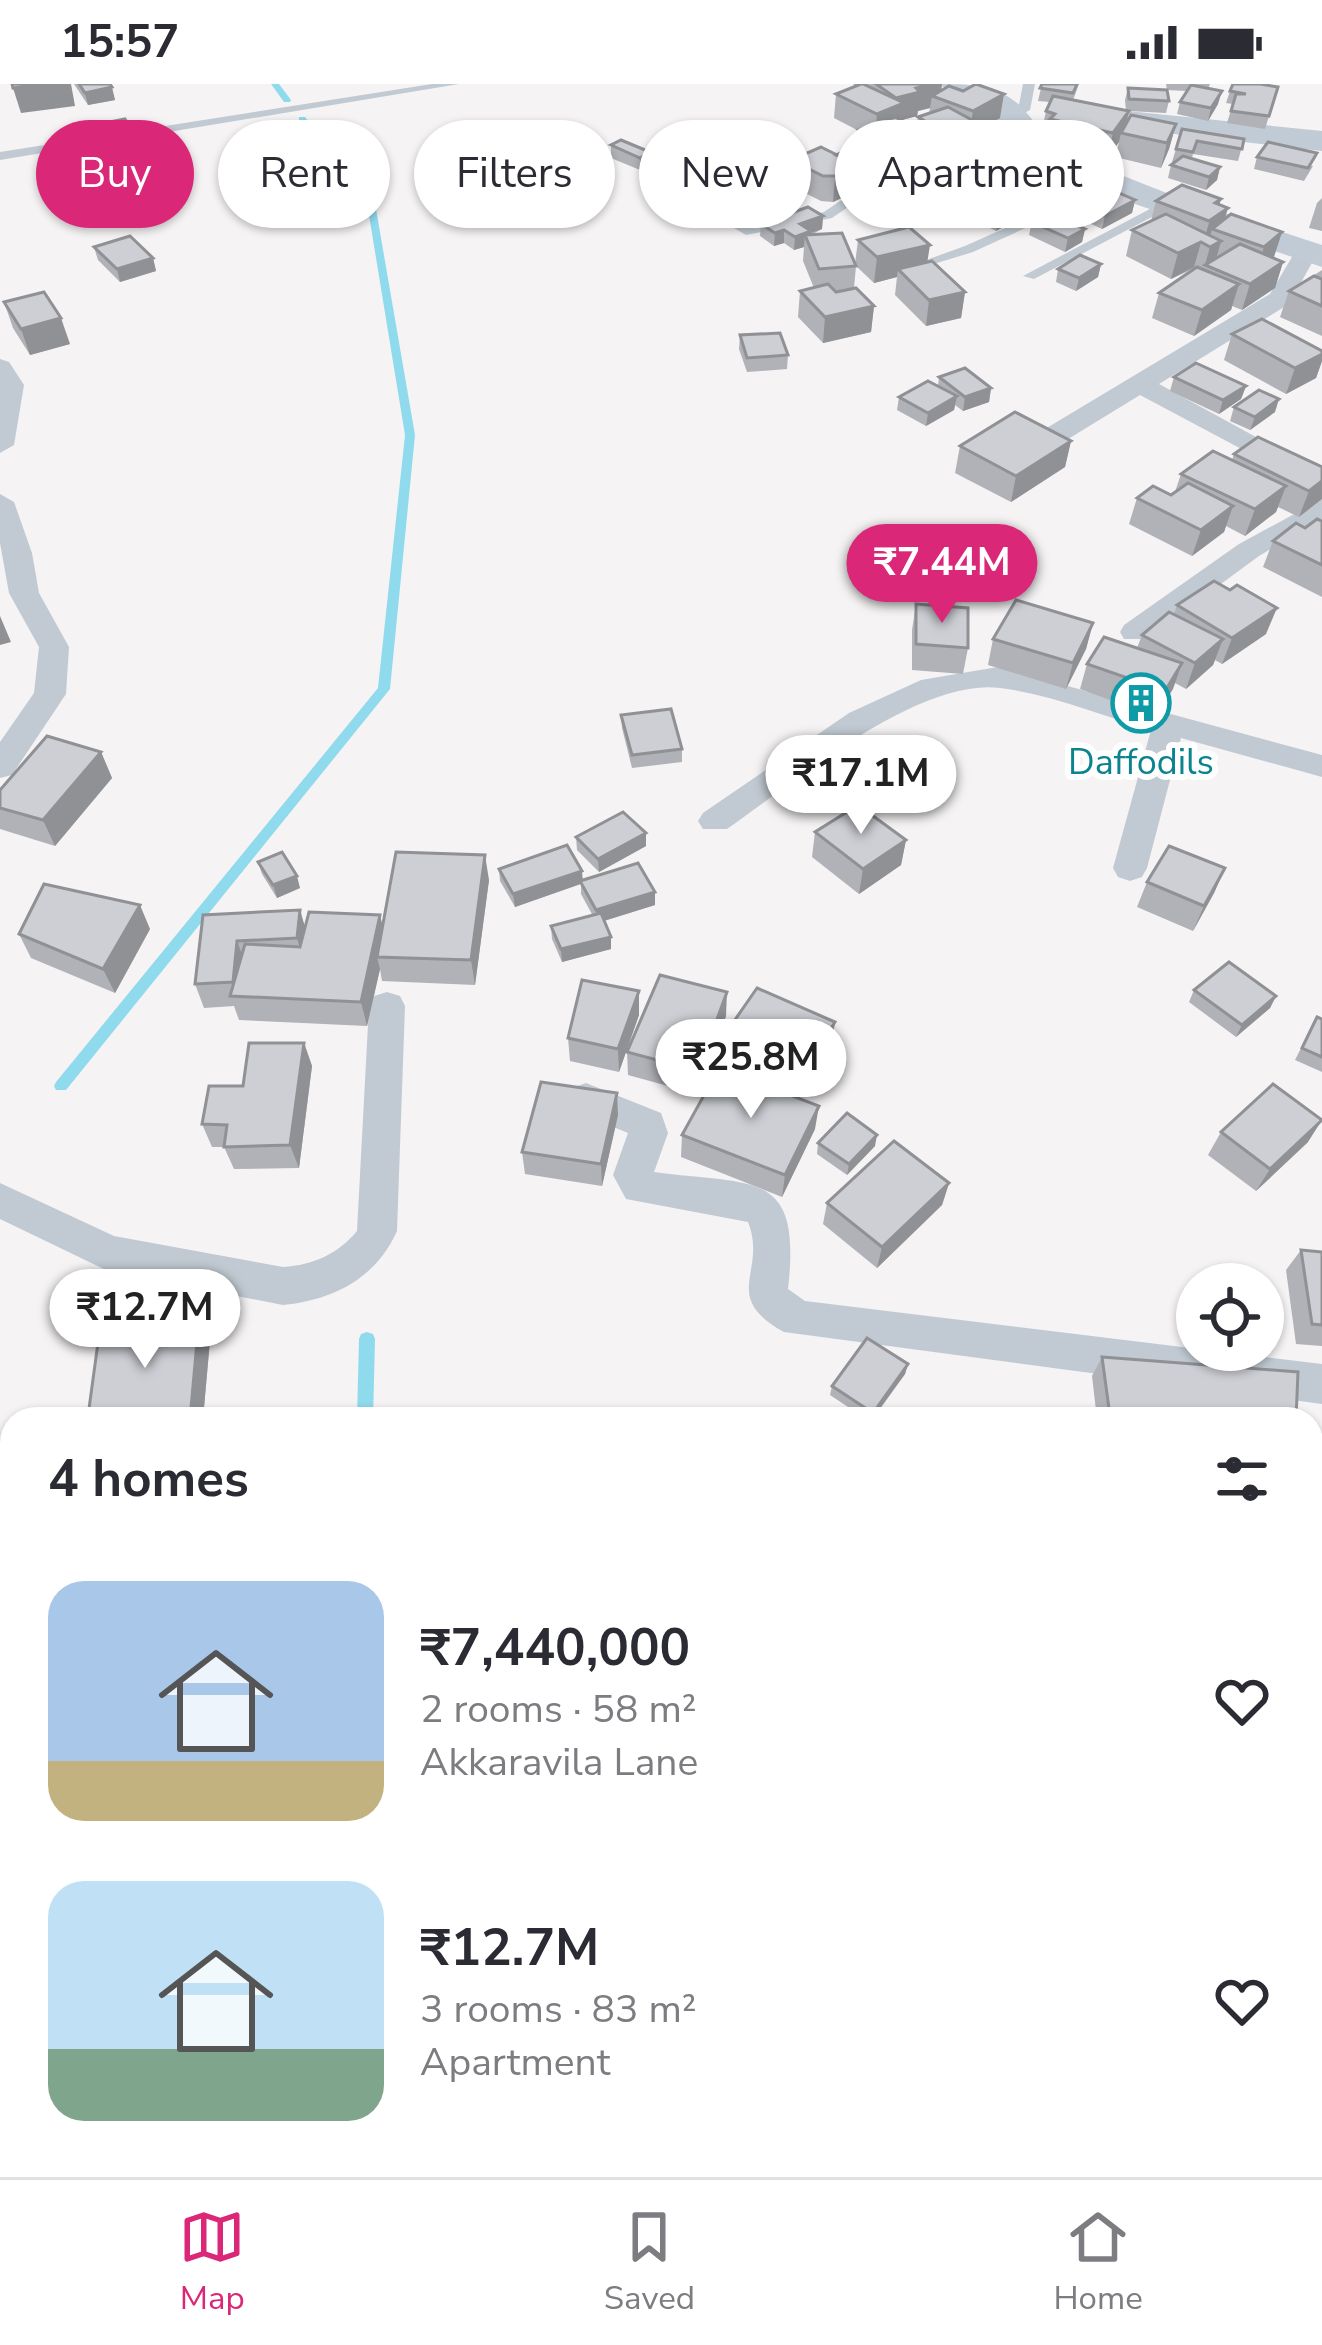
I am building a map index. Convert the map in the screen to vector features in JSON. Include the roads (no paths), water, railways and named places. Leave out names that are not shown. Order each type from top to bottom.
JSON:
[{"type":"street","points":[[924,84],[1030,117],[1322,140]]},
{"type":"street","points":[[953,84],[1030,117]]},
{"type":"street","points":[[1050,439],[1280,299],[1314,254],[1124,187]]},
{"type":"street","points":[[0,367],[11,385],[2,435]]},
{"type":"street","points":[[1140,384],[1322,484]]},
{"type":"street","points":[[0,502],[11,579],[24,592],[54,646],[50,694],[0,767]]},
{"type":"street","points":[[1136,632],[1250,550],[1322,507]]},
{"type":"street","points":[[715,821],[860,721],[932,687],[998,677],[1322,766]]},
{"type":"street","points":[[1130,868],[1168,726]]},
{"type":"street","points":[[0,1200],[108,1253],[283,1286],[323,1279],[369,1248],[376,1231],[386,1006]]},
{"type":"street","points":[[586,1100],[647,1124],[649,1133],[633,1175],[640,1187],[752,1203],[766,1211],[773,1224],[766,1294],[777,1307],[799,1318],[1322,1384]]},
{"type":"lane","points":[[0,156],[453,84]]},
{"type":"lane","points":[[1029,276],[1168,204]]},
{"type":"lane","points":[[924,263],[1017,228]]},
{"type":"waterway","points":[[275,84],[287,100]]},
{"type":"waterway","points":[[61,1086],[384,689],[410,435],[372,209],[302,119]]},
{"type":"waterway","points":[[365,1407],[367,1339]]},
{"type":"place","name":"Daffodils","points":[[1141,703]]}]
